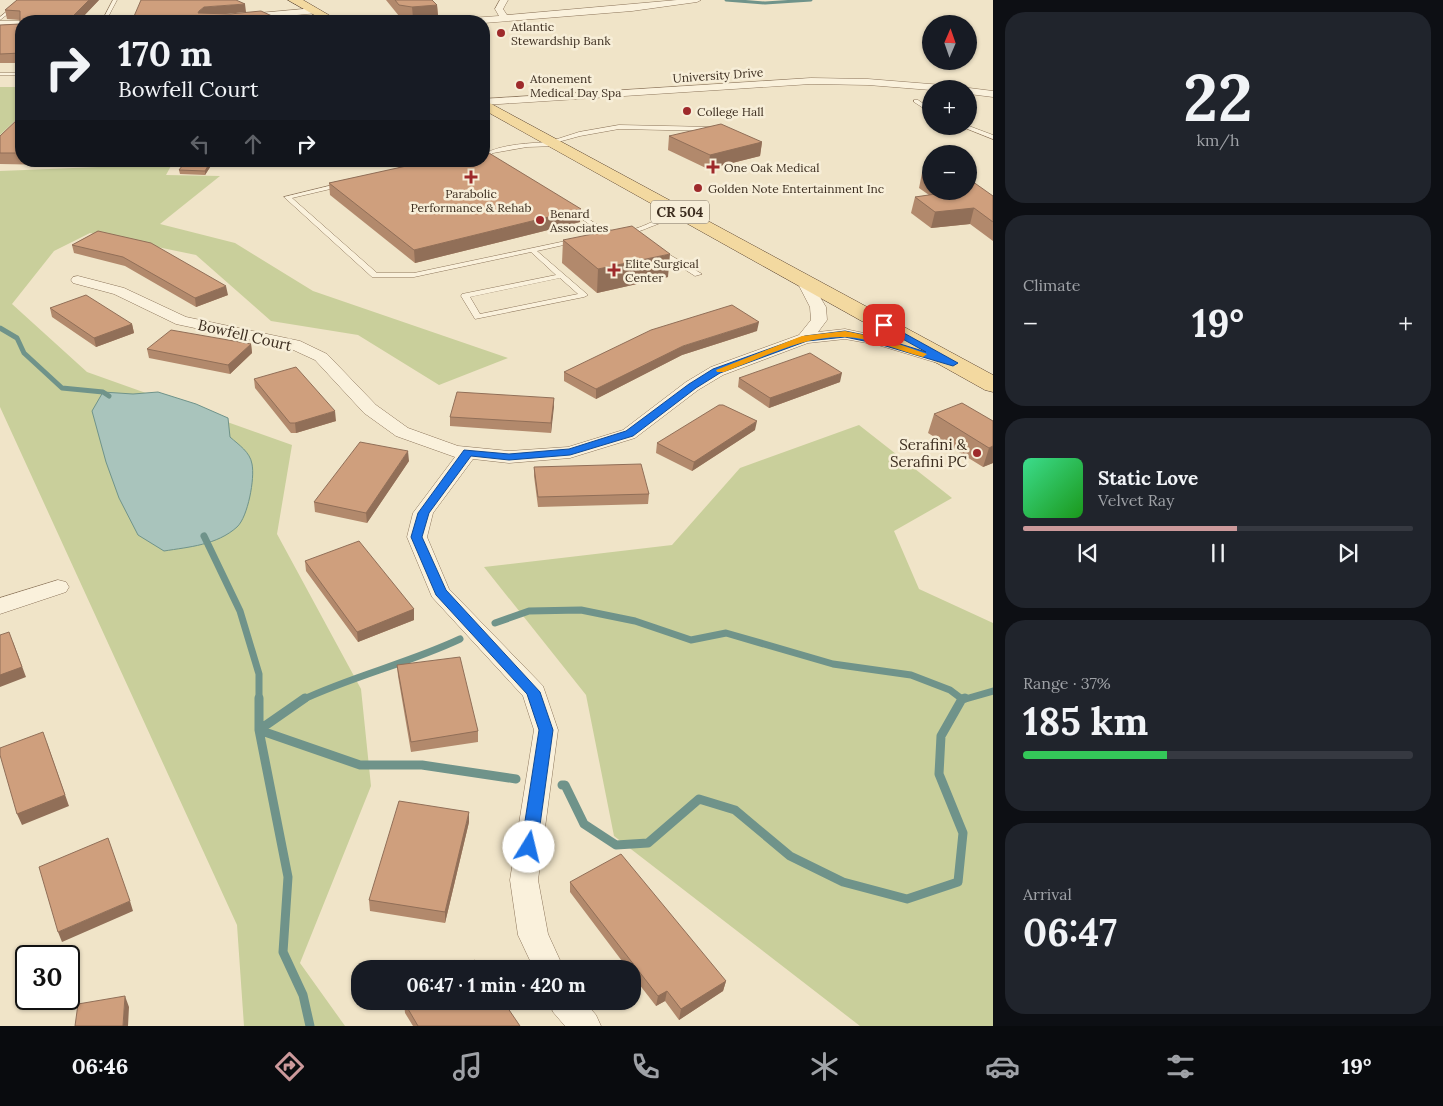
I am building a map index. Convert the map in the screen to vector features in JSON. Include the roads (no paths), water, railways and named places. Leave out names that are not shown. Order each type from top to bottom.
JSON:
[{"type":"main road","points":[[294,0],[321,15]]},
{"type":"main road","name":"CR 504","points":[[490,106],[993,385]]},
{"type":"street","points":[[504,0],[500,9],[504,18]]},
{"type":"street","points":[[490,19],[632,8],[697,0]]},
{"type":"street","points":[[278,15],[315,12]]},
{"type":"street","points":[[0,24],[15,24]]},
{"type":"street","name":"University Drive","points":[[490,103],[811,82],[868,82],[922,86]]},
{"type":"street","points":[[977,92],[993,94]]},
{"type":"street","name":"Bowfell Court","points":[[78,280],[120,291],[182,321],[294,344],[320,357],[370,409],[402,432],[455,451],[509,457],[570,452],[629,434],[692,386],[717,371],[805,338],[845,334],[881,341],[953,363]]},
{"type":"street","points":[[803,280],[818,307],[820,320],[805,338]]},
{"type":"street","points":[[468,452],[423,513],[417,537],[440,592],[534,692],[546,730],[524,880],[533,936],[545,960]]},
{"type":"street","points":[[0,606],[58,587]]},
{"type":"street","points":[[572,1010],[585,1026]]},
{"type":"lane","points":[[0,19],[24,0]]},
{"type":"lane","points":[[107,15],[115,0]]},
{"type":"lane","points":[[0,74],[15,74]]},
{"type":"lane","points":[[916,101],[922,105]]},
{"type":"lane","points":[[490,152],[527,145],[555,143],[579,134],[619,127],[716,129]]},
{"type":"lane","points":[[977,131],[993,137]]},
{"type":"lane","points":[[490,158],[496,162]]},
{"type":"lane","points":[[346,184],[288,197],[375,275],[414,275],[583,240]]},
{"type":"lane","points":[[563,204],[610,233]]},
{"type":"lane","points":[[601,235],[630,232],[659,221],[678,211]]},
{"type":"lane","points":[[630,232],[638,237]]},
{"type":"lane","points":[[655,248],[698,274]]},
{"type":"lane","points":[[533,251],[562,276],[584,295],[478,317],[465,296],[562,276]]},
{"type":"water","points":[[103,392],[133,394],[158,392],[196,404],[228,418],[230,437],[249,456],[253,470],[247,506],[237,527],[221,538],[212,541],[164,551],[138,535],[119,498],[106,462],[92,411]]},
{"type":"waterway","points":[[726,0],[765,3],[811,0]]},
{"type":"waterway","points":[[0,328],[17,338],[24,353],[62,388],[103,392],[109,396]]},
{"type":"waterway","points":[[204,536],[240,611],[259,674],[259,730]]},
{"type":"waterway","points":[[495,623],[529,611],[581,610],[635,621],[691,640],[726,633],[833,664],[911,675],[950,690],[962,699]]},
{"type":"waterway","points":[[302,700],[321,691],[441,648],[460,639]]},
{"type":"waterway","points":[[962,700],[993,691]]},
{"type":"waterway","points":[[562,785],[565,785],[584,824],[616,845],[648,843],[699,799],[735,810],[790,856],[843,882],[907,899],[958,882],[963,833],[939,774],[941,736],[962,699]]},
{"type":"waterway","points":[[259,730],[302,700]]},
{"type":"waterway","points":[[259,730],[360,765],[422,765],[516,779]]},
{"type":"waterway","points":[[259,730],[288,877],[283,952],[303,995],[310,1026]]},
{"type":"place","name":"Atlantic Stewardship Bank","points":[[501,33]]},
{"type":"place","name":"Atonement Medical Day Spa","points":[[520,85]]},
{"type":"place","name":"College Hall","points":[[687,111]]},
{"type":"place","name":"One Oak Medical","points":[[713,167]]},
{"type":"place","name":"Parabolic Performance & Rehab","points":[[471,177]]},
{"type":"place","name":"Golden Note Entertainment Inc","points":[[698,188]]},
{"type":"place","name":"Benard Associates","points":[[540,220]]},
{"type":"place","name":"Elite Surgical Center","points":[[614,270]]},
{"type":"place","name":"Serafini & Serafini PC","points":[[977,453]]}]
